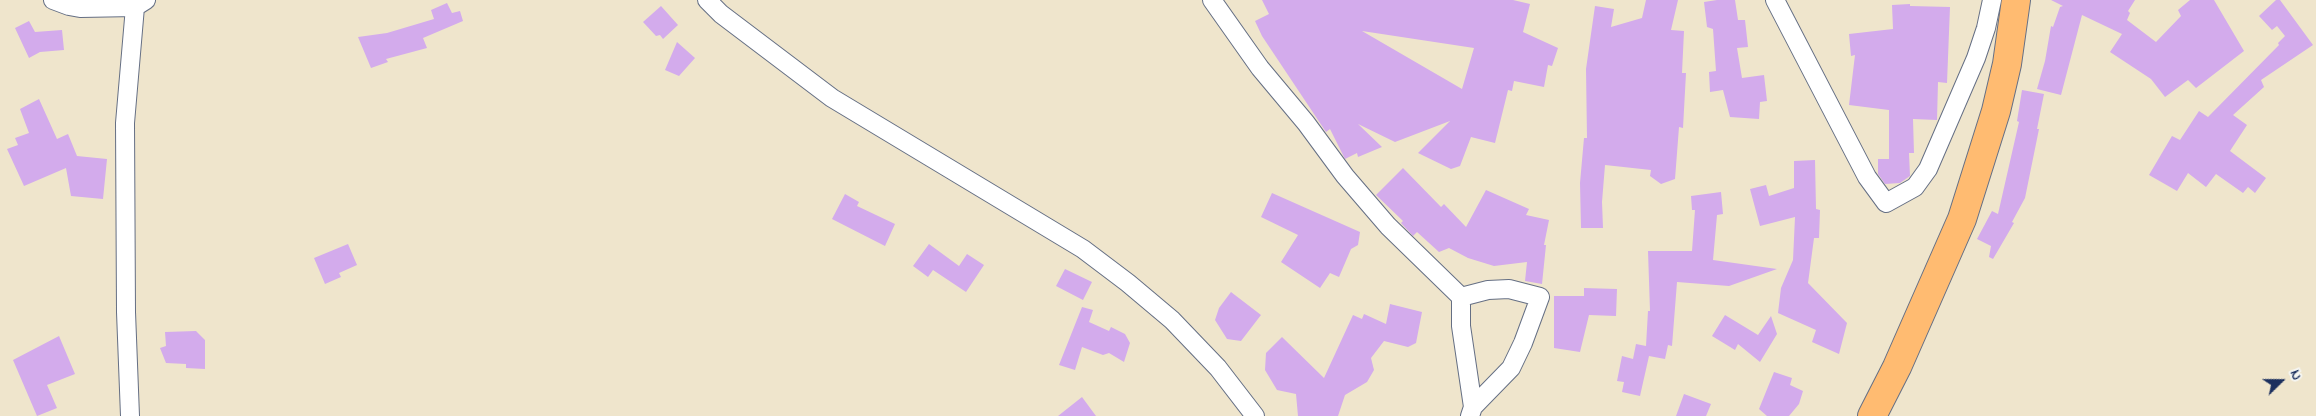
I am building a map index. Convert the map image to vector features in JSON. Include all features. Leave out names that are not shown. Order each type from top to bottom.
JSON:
[{"type":"highway","points":[[1872,416],[1897,367],[1962,219],[1996,111],[2008,64],[2016,0]]},
{"type":"street","points":[[53,0],[80,8],[140,3],[125,123],[126,312],[130,416]]},
{"type":"street","points":[[707,0],[720,14],[832,98],[1083,249],[1128,283],[1172,320],[1218,368],[1255,416]]},
{"type":"street","points":[[1212,0],[1260,68],[1306,123],[1345,176],[1388,226],[1461,297],[1463,351],[1471,412]]},
{"type":"street","points":[[1775,0],[1867,177],[1886,203],[1915,187],[1928,169],[1976,58],[1986,28],[1992,0]]},
{"type":"street","points":[[1461,297],[1488,290],[1509,289],[1540,297],[1523,343],[1511,368],[1471,412]]},
{"type":"building","points":[[1262,0],[1513,0],[1530,4],[1523,32],[1558,48],[1552,66],[1548,65],[1544,87],[1514,81],[1512,91],[1508,90],[1495,143],[1471,137],[1460,166],[1451,169],[1418,153],[1450,121],[1395,142],[1358,124],[1382,147],[1358,157],[1357,153],[1345,159],[1330,129],[1326,132],[1262,36],[1255,21],[1269,14]],"holes":[[[1362,31],[1474,48],[1462,89]]]},
{"type":"building","points":[[1646,0],[1678,0],[1671,30],[1684,31],[1682,73],[1686,73],[1683,128],[1679,127],[1675,179],[1661,184],[1650,176],[1651,170],[1605,165],[1602,202],[1603,228],[1581,228],[1580,183],[1584,138],[1587,138],[1586,69],[1595,6],[1614,9],[1611,27],[1642,18]]},
{"type":"building","points":[[1735,0],[1738,20],[1745,20],[1748,47],[1737,48],[1742,78],[1764,75],[1767,101],[1760,102],[1759,119],[1730,117],[1723,90],[1710,92],[1709,72],[1716,71],[1713,29],[1707,27],[1704,2]]},
{"type":"building","points":[[2051,0],[2135,0],[2128,11],[2130,13],[2127,20],[2156,42],[2181,16],[2178,10],[2190,0],[2214,0],[2244,51],[2196,88],[2188,80],[2165,97],[2151,79],[2110,52],[2122,34],[2082,15],[2061,95],[2037,89],[2045,61],[2051,26],[2053,27],[2060,7],[2063,6]]},
{"type":"building","points":[[2276,0],[2280,0],[2313,45],[2261,80],[2264,87],[2233,115],[2247,125],[2230,151],[2266,178],[2255,193],[2248,187],[2243,193],[2216,174],[2206,187],[2188,173],[2177,191],[2149,175],[2172,136],[2180,140],[2199,111],[2208,117],[2279,45],[2278,43],[2285,36],[2277,26],[2272,30],[2259,16]]},
{"type":"building","points":[[447,3],[452,13],[460,11],[463,21],[423,38],[427,48],[386,59],[388,62],[371,68],[358,37],[387,33],[434,19],[431,10]]},
{"type":"building","points":[[1910,4],[1910,6],[1950,7],[1947,83],[1938,82],[1937,120],[1913,119],[1914,153],[1909,153],[1910,176],[1900,183],[1885,184],[1878,174],[1878,159],[1889,159],[1889,110],[1849,105],[1855,55],[1851,56],[1849,34],[1893,29],[1892,5]]},
{"type":"building","points":[[661,6],[678,25],[663,39],[660,35],[656,36],[643,22]]},
{"type":"building","points":[[29,21],[35,32],[62,30],[64,50],[40,52],[29,58],[15,28]]},
{"type":"building","points":[[677,42],[695,58],[679,76],[665,70]]},
{"type":"building","points":[[2022,90],[2044,94],[2037,129],[2039,129],[2025,198],[2012,222],[2014,223],[1993,259],[1989,257],[1991,246],[1977,239],[1992,211],[1998,214],[2019,122],[2017,121]]},
{"type":"building","points":[[39,99],[57,139],[68,134],[77,156],[107,159],[103,199],[71,196],[66,168],[24,186],[7,149],[18,145],[15,138],[29,133],[20,109]]},
{"type":"building","points":[[1815,160],[1816,209],[1820,210],[1819,238],[1814,238],[1808,283],[1847,323],[1839,354],[1812,342],[1816,330],[1778,313],[1781,288],[1793,260],[1795,217],[1760,226],[1750,189],[1766,185],[1769,196],[1794,188],[1794,161]]},
{"type":"building","points":[[1403,168],[1441,207],[1444,204],[1466,227],[1486,190],[1529,209],[1526,215],[1549,220],[1544,245],[1546,245],[1542,284],[1525,281],[1527,262],[1494,266],[1468,258],[1449,248],[1439,252],[1417,232],[1413,236],[1401,223],[1403,221],[1376,195]]},
{"type":"building","points":[[1721,192],[1723,214],[1717,215],[1713,260],[1777,269],[1729,286],[1677,282],[1672,346],[1668,345],[1665,359],[1649,356],[1640,396],[1622,392],[1624,382],[1617,381],[1622,356],[1633,359],[1636,344],[1646,346],[1648,311],[1650,311],[1648,251],[1692,251],[1695,210],[1692,210],[1691,196]]},
{"type":"building","points":[[1272,193],[1360,232],[1358,245],[1351,249],[1339,277],[1330,273],[1320,288],[1281,262],[1298,235],[1261,217]]},
{"type":"building","points":[[845,194],[859,202],[857,206],[895,224],[885,246],[832,219]]},
{"type":"building","points":[[348,244],[357,265],[339,273],[341,277],[325,284],[314,258]]},
{"type":"building","points":[[929,244],[959,266],[967,254],[984,265],[966,292],[933,270],[928,277],[913,266]]},
{"type":"building","points":[[1065,269],[1092,282],[1083,300],[1056,286]]},
{"type":"building","points":[[1584,288],[1617,289],[1616,316],[1589,315],[1580,352],[1554,348],[1554,296],[1584,296]]},
{"type":"building","points":[[1231,292],[1261,315],[1241,341],[1227,339],[1215,320],[1219,308]]},
{"type":"building","points":[[1390,304],[1422,312],[1416,343],[1408,347],[1384,341],[1371,358],[1374,370],[1367,382],[1345,395],[1338,416],[1298,416],[1296,394],[1277,390],[1265,370],[1266,353],[1282,337],[1324,378],[1353,315],[1362,319],[1364,314],[1386,324]]},
{"type":"building","points":[[1082,307],[1093,310],[1089,322],[1109,331],[1111,327],[1125,334],[1130,343],[1124,362],[1109,353],[1103,355],[1082,347],[1075,370],[1059,365]]},
{"type":"building","points":[[1725,315],[1758,335],[1771,316],[1777,334],[1760,362],[1738,344],[1735,350],[1712,336]]},
{"type":"building","points":[[196,331],[205,340],[205,369],[186,368],[186,364],[166,363],[160,348],[166,346],[165,332]]},
{"type":"building","points":[[59,336],[75,374],[47,385],[57,408],[37,416],[13,360]]},
{"type":"building","points":[[1774,372],[1792,378],[1790,385],[1803,391],[1799,404],[1789,416],[1767,416],[1759,409]]},
{"type":"building","points":[[1684,394],[1711,404],[1706,416],[1676,416]]},
{"type":"building","points":[[1082,397],[1096,416],[1058,416]]}]
